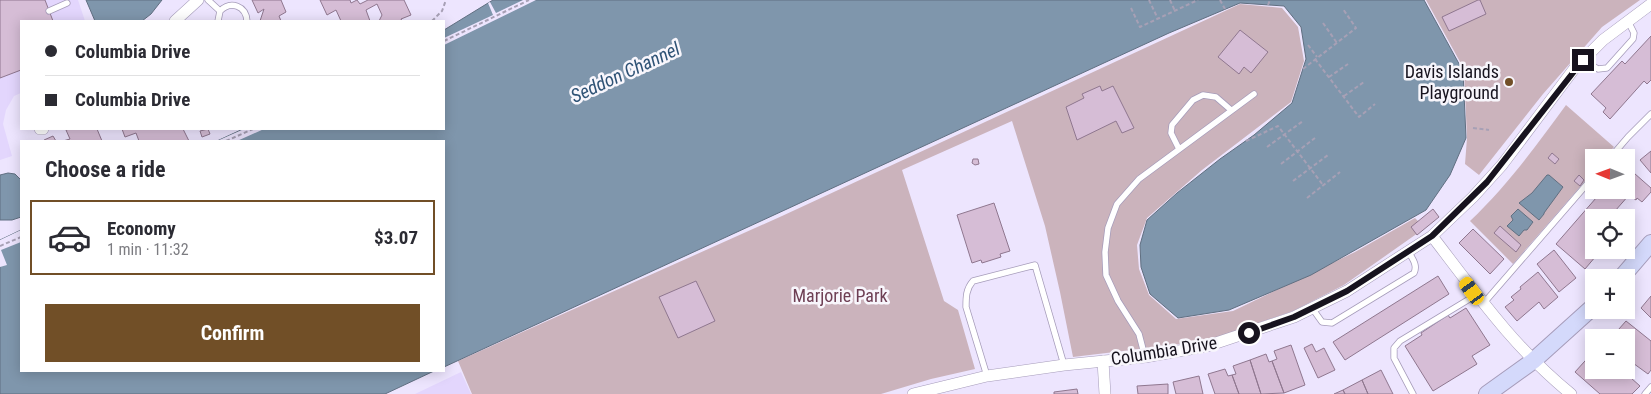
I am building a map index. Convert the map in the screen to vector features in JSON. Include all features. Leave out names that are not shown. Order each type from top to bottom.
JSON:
[{"type":"street","points":[[177,20],[198,0]]},
{"type":"street","name":"Columbia Drive","points":[[913,394],[986,376],[1064,365],[1145,357],[1207,346],[1285,320],[1347,291],[1432,236],[1487,182],[1583,60],[1603,40],[1651,4]]},
{"type":"street","points":[[1432,236],[1512,338],[1533,361],[1570,394]]},
{"type":"street","points":[[1628,269],[1651,243]]},
{"type":"street","points":[[1493,392],[1533,361],[1585,314]]},
{"type":"street","points":[[1102,361],[1105,394]]},
{"type":"lane","points":[[208,0],[220,11]]},
{"type":"lane","points":[[49,11],[67,3]]},
{"type":"lane","points":[[218,20],[220,11],[227,5],[237,5],[245,11],[247,20]]},
{"type":"lane","points":[[1583,60],[1598,69],[1607,68],[1633,39],[1634,33],[1628,21]]},
{"type":"lane","points":[[1145,357],[1139,334],[1118,301],[1106,275],[1105,252],[1108,228],[1117,204],[1139,179],[1254,94]]},
{"type":"lane","points":[[1179,149],[1171,133],[1172,124],[1193,100],[1203,95],[1216,97],[1231,110]]},
{"type":"lane","points":[[1618,149],[1651,114]]},
{"type":"lane","points":[[1413,394],[1394,358],[1394,348],[1400,341],[1480,299],[1585,186]]},
{"type":"lane","points":[[1312,308],[1322,322],[1332,323],[1414,273],[1416,264],[1408,251]]},
{"type":"lane","points":[[986,376],[966,307],[968,286],[973,281],[1035,265],[1064,365]]},
{"type":"lane","points":[[1645,394],[1651,387]]},
{"type":"path","points":[[433,20],[442,11],[446,0]]},
{"type":"path","points":[[445,42],[529,0]]},
{"type":"path","points":[[1149,0],[1158,19]]},
{"type":"path","points":[[1170,0],[1175,11]]},
{"type":"path","points":[[1131,8],[1140,28],[1192,1],[1198,0]]},
{"type":"path","points":[[1220,0],[1225,9]]},
{"type":"path","points":[[1268,5],[1270,0]]},
{"type":"path","points":[[1303,69],[1356,28],[1343,9]]},
{"type":"path","points":[[1323,23],[1337,42]]},
{"type":"path","points":[[1308,45],[1329,77],[1359,116],[1375,104]]},
{"type":"path","points":[[1329,77],[1348,64]]},
{"type":"path","points":[[1344,96],[1364,82]]},
{"type":"path","points":[[1267,147],[1303,121]]},
{"type":"path","points":[[1246,141],[1278,126],[1324,185]]},
{"type":"path","points":[[1473,128],[1489,130]]},
{"type":"path","points":[[228,140],[251,130]]},
{"type":"path","points":[[1281,164],[1315,138]]},
{"type":"path","points":[[1293,181],[1328,155]]},
{"type":"path","points":[[1306,198],[1340,172]]},
{"type":"path","points":[[0,246],[20,237]]},
{"type":"shaded area","points":[[0,0],[78,0],[85,20],[20,20],[20,93],[14,96],[6,110],[3,124],[12,156],[0,160]]},
{"type":"shaded area","points":[[461,372],[471,394],[415,394]]},
{"type":"green space","name":"Davis Islands Playground","points":[[1426,0],[1640,0],[1602,27],[1543,94],[1479,175],[1465,164],[1467,138],[1464,69]]},
{"type":"green space","name":"Marjorie Park","points":[[1240,4],[1282,8],[1298,27],[1304,61],[1291,102],[1202,170],[1147,218],[1137,245],[1139,269],[1149,295],[1176,319],[1233,311],[1355,252],[1415,218],[1425,228],[1344,285],[1293,311],[1206,341],[1073,357],[1045,226],[1012,121],[902,170],[944,301],[958,310],[975,369],[931,379],[881,394],[472,394],[458,361],[782,216]]},
{"type":"green space","points":[[1566,105],[1614,147],[1612,149],[1585,149],[1585,181],[1513,264],[1470,221],[1509,180]]},
{"type":"water","points":[[86,0],[162,0],[151,14],[143,20],[95,20]]},
{"type":"water","name":"Seddon Channel","points":[[493,0],[1424,0],[1463,71],[1466,138],[1450,175],[1426,210],[1311,275],[1229,310],[1178,318],[1150,294],[1141,267],[1140,245],[1147,220],[1177,193],[1254,135],[1292,103],[1306,59],[1301,27],[1284,6],[1240,3],[1169,33],[445,367],[445,140],[219,140],[241,130],[445,130],[445,29]]},
{"type":"water","points":[[15,174],[20,179],[20,217],[12,220],[0,220],[0,175]]},
{"type":"water","points":[[1547,175],[1563,187],[1539,220],[1519,203],[1532,193]]},
{"type":"water","points":[[1518,209],[1533,222],[1519,236],[1507,226],[1513,220],[1511,216]]},
{"type":"water","points":[[20,230],[20,372],[432,372],[385,394],[0,394],[0,240]]},
{"type":"pier","points":[[523,0],[536,0],[445,45],[445,38],[493,15],[488,3],[490,2],[496,13]]},
{"type":"pier","points":[[242,130],[262,130],[239,140],[219,140]]},
{"type":"pier","points":[[20,230],[20,242],[1,250],[7,265],[0,267],[0,240]]},
{"type":"building","points":[[0,0],[45,0],[53,20],[20,20],[20,70],[0,78]]},
{"type":"building","points":[[252,0],[281,0],[286,12],[279,16],[281,20],[260,20],[264,9],[258,13]]},
{"type":"building","points":[[320,0],[350,0],[351,3],[357,0],[360,4],[368,0],[404,0],[411,15],[402,20],[380,20],[382,15],[377,4],[366,10],[370,20],[341,20],[336,10],[327,15]]},
{"type":"building","points":[[1480,0],[1486,14],[1449,31],[1442,17]]},
{"type":"building","points":[[1240,30],[1268,52],[1251,73],[1244,67],[1239,74],[1218,57]]},
{"type":"building","points":[[1651,36],[1651,80],[1647,84],[1644,81],[1610,119],[1603,112],[1606,108],[1591,94],[1622,61],[1625,64]]},
{"type":"building","points":[[1100,86],[1102,91],[1113,86],[1134,128],[1122,133],[1116,121],[1077,140],[1066,107],[1084,98],[1082,94]]},
{"type":"building","points":[[66,130],[97,130],[102,140],[66,140],[70,139]]},
{"type":"building","points":[[122,130],[184,130],[188,140],[139,140],[136,133],[125,137]]},
{"type":"building","points":[[208,130],[210,134],[202,137],[200,131]]},
{"type":"building","points":[[53,136],[55,140],[44,140]]},
{"type":"building","points":[[1651,151],[1651,173],[1640,160]]},
{"type":"building","points":[[1552,153],[1559,159],[1555,164],[1548,158]]},
{"type":"building","points":[[973,159],[978,159],[979,164],[975,165],[972,163]]},
{"type":"building","points":[[1635,174],[1651,188],[1651,192],[1642,202],[1637,198],[1636,200]]},
{"type":"building","points":[[1579,175],[1584,180],[1580,186],[1574,181]]},
{"type":"building","points":[[1595,199],[1626,199],[1617,209],[1586,209]]},
{"type":"building","points":[[994,203],[1010,251],[1000,254],[1001,257],[982,263],[981,260],[972,263],[957,215]]},
{"type":"building","points":[[1433,209],[1439,217],[1417,235],[1411,227]]},
{"type":"building","points":[[1585,211],[1585,259],[1593,259],[1585,269],[1556,244]]},
{"type":"building","points":[[1500,226],[1521,245],[1516,252],[1494,233]]},
{"type":"building","points":[[1473,229],[1504,259],[1490,274],[1459,243]]},
{"type":"building","points":[[1554,250],[1576,278],[1559,292],[1537,264]]},
{"type":"building","points":[[1538,272],[1558,297],[1544,309],[1539,302],[1517,321],[1505,307],[1514,300],[1511,297],[1521,289],[1520,287]]},
{"type":"building","points":[[1438,276],[1449,294],[1345,360],[1333,342]]},
{"type":"building","points":[[696,281],[715,321],[678,338],[659,297]]},
{"type":"building","points":[[1651,296],[1651,318],[1641,308]]},
{"type":"building","points":[[1466,308],[1490,345],[1472,356],[1477,364],[1433,391],[1405,346],[1448,315],[1450,318]]},
{"type":"building","points":[[1626,321],[1651,341],[1651,370],[1648,374],[1635,365],[1635,329],[1619,329]]},
{"type":"building","points":[[1312,344],[1316,352],[1324,348],[1335,370],[1318,378],[1304,348]]},
{"type":"building","points":[[1291,345],[1305,385],[1284,393],[1272,361],[1277,359],[1274,351]]},
{"type":"building","points":[[1266,354],[1269,362],[1272,361],[1284,393],[1261,394],[1250,360]]},
{"type":"building","points":[[1250,360],[1261,394],[1239,394],[1232,375],[1236,374],[1233,366]]},
{"type":"building","points":[[1585,361],[1585,379],[1632,379],[1640,386],[1632,394],[1600,394],[1575,372]]},
{"type":"building","points":[[1225,369],[1228,376],[1232,375],[1239,394],[1215,394],[1208,374]]},
{"type":"building","points":[[1381,370],[1393,394],[1368,394],[1362,380]]},
{"type":"building","points":[[1199,376],[1203,394],[1176,394],[1173,382]]},
{"type":"building","points":[[1362,380],[1368,394],[1345,394],[1343,390]]},
{"type":"building","points":[[1168,384],[1168,394],[1138,394],[1137,386]]},
{"type":"building","points":[[1077,389],[1078,394],[1054,394],[1054,392]]},
{"type":"building","points":[[1343,390],[1345,394],[1334,394]]},
{"type":"place","name":"Davis Islands Playground","points":[[1509,82]]},
{"type":"route","points":[[1249,333],[1294,317],[1347,291],[1432,236],[1473,197],[1502,165],[1583,60]]}]
